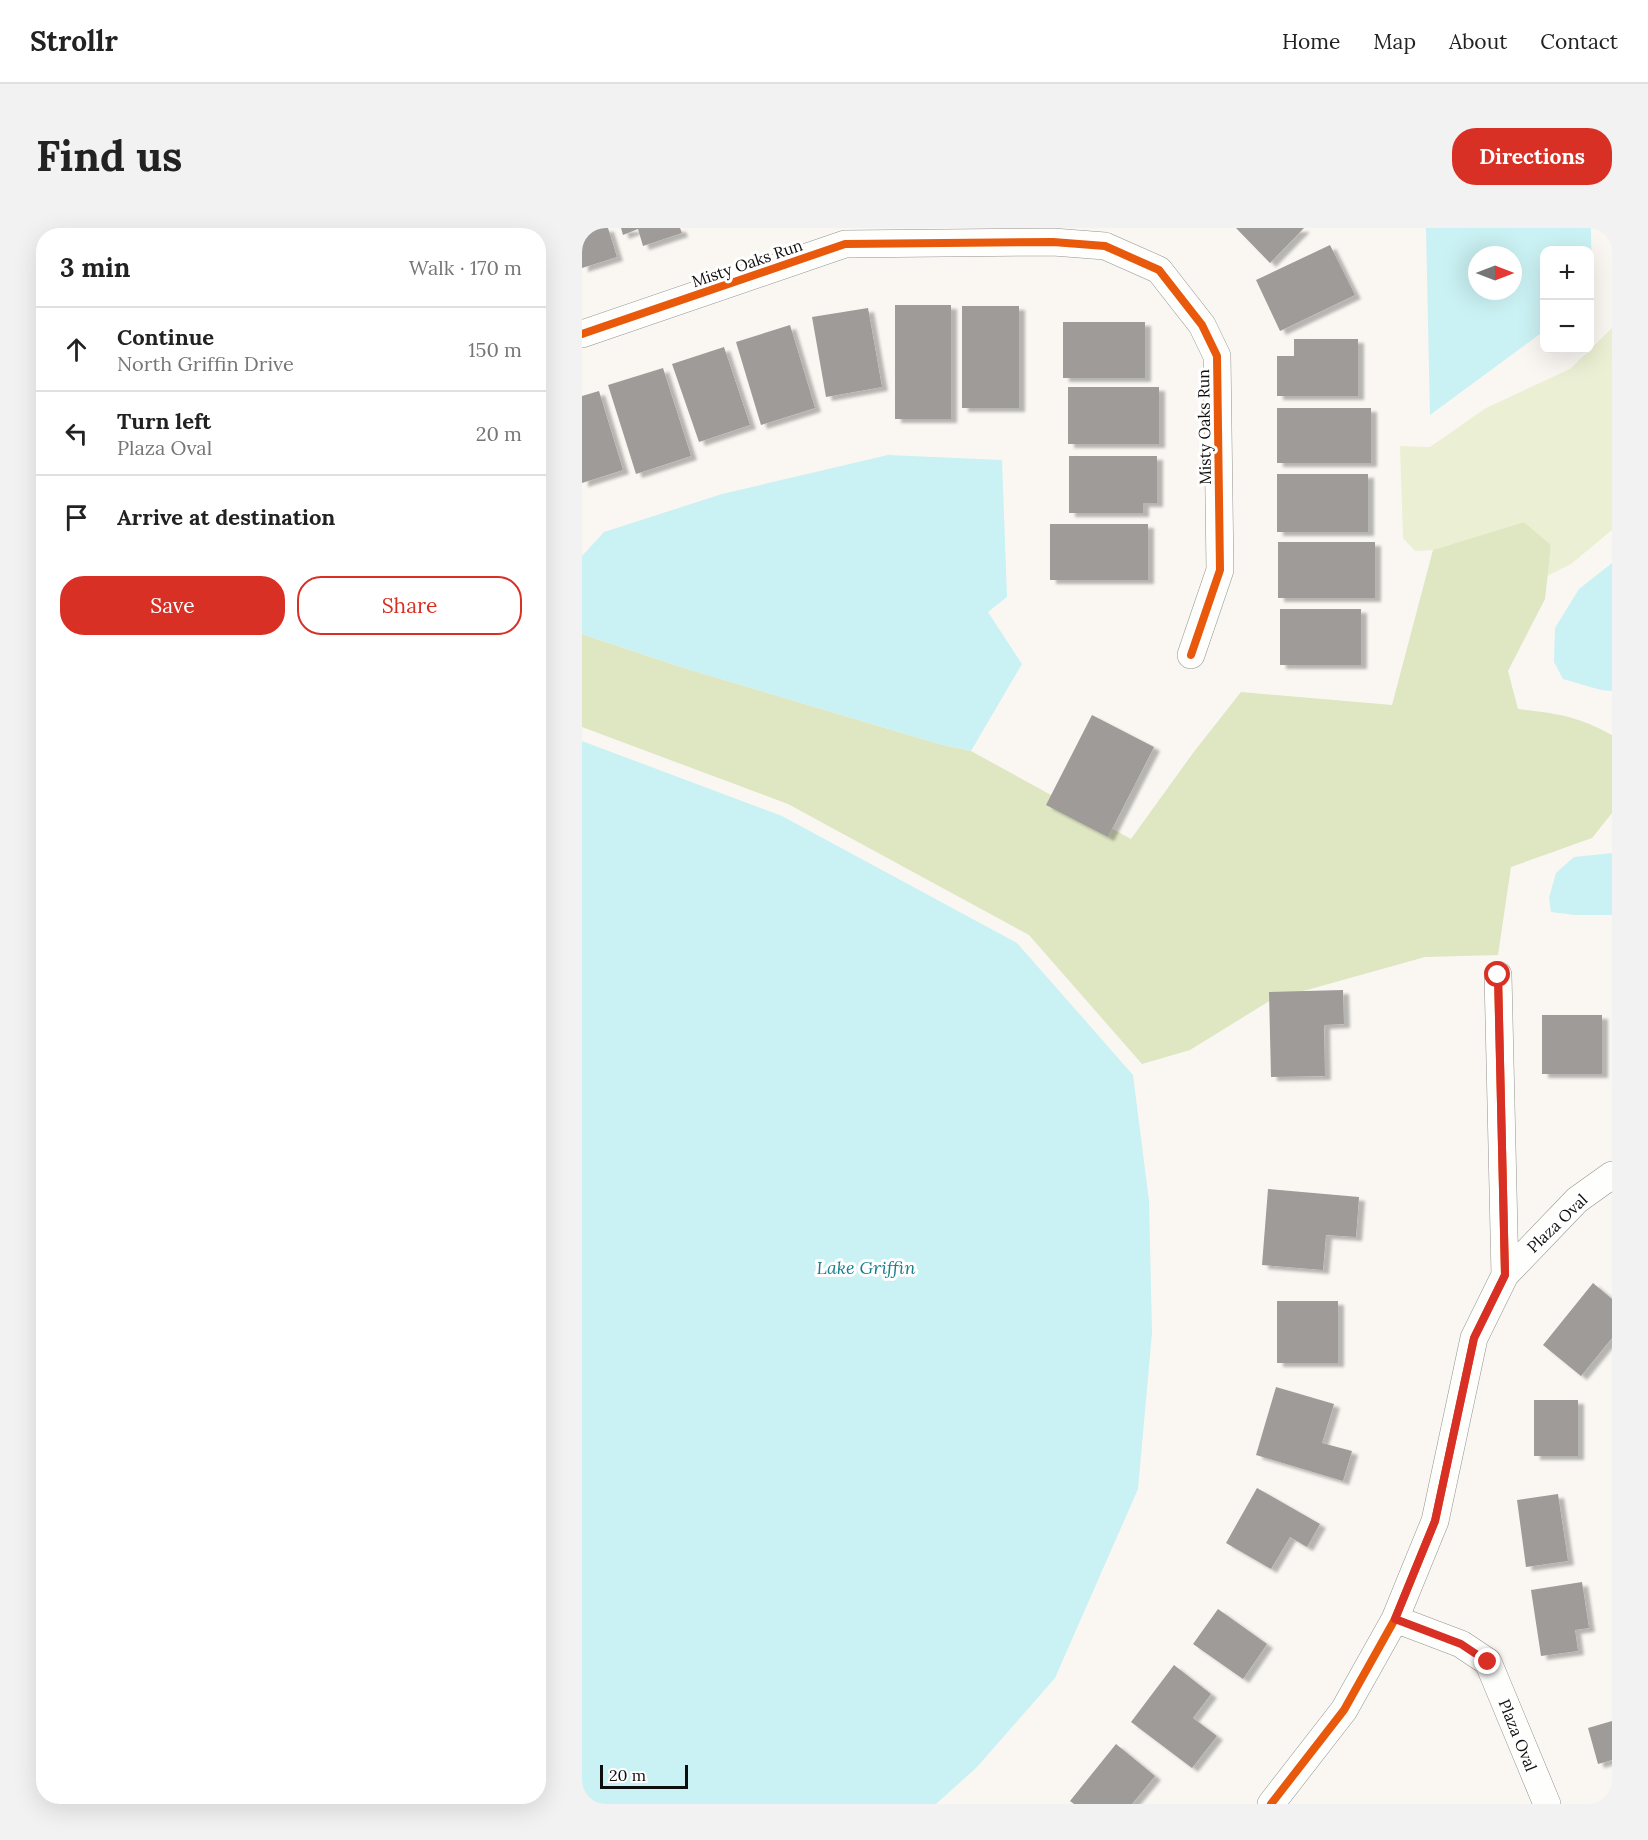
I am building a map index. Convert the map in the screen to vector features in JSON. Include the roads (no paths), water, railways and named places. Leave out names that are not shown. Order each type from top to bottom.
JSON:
[{"type":"street","name":"Misty Oaks Run","points":[[582,334],[845,244],[1053,242],[1105,246],[1159,270],[1202,325],[1217,356],[1220,570],[1191,655]]},
{"type":"street","points":[[1271,1804],[1344,1710],[1395,1619],[1435,1521],[1474,1338],[1505,1275],[1498,975]]},
{"type":"street","name":"Plaza Oval","points":[[1505,1275],[1577,1200],[1612,1175]]},
{"type":"street","name":"Plaza Oval","points":[[1395,1619],[1461,1644],[1488,1662],[1547,1804]]},
{"type":"water","points":[[1426,228],[1591,228],[1591,246],[1540,246],[1540,334],[1430,415]]},
{"type":"water","points":[[888,455],[1002,460],[1007,597],[988,612],[1022,664],[971,751],[939,744],[684,668],[582,634],[582,556],[604,532],[722,494]]},
{"type":"water","points":[[1612,563],[1612,691],[1563,679],[1554,662],[1555,628],[1579,589]]},
{"type":"water","name":"Lake Griffin","points":[[582,741],[782,816],[1017,943],[1133,1075],[1149,1201],[1152,1333],[1138,1489],[1055,1678],[977,1767],[936,1804],[582,1804]]},
{"type":"water","points":[[1612,853],[1612,915],[1575,915],[1551,912],[1549,898],[1556,873],[1574,857]]}]
